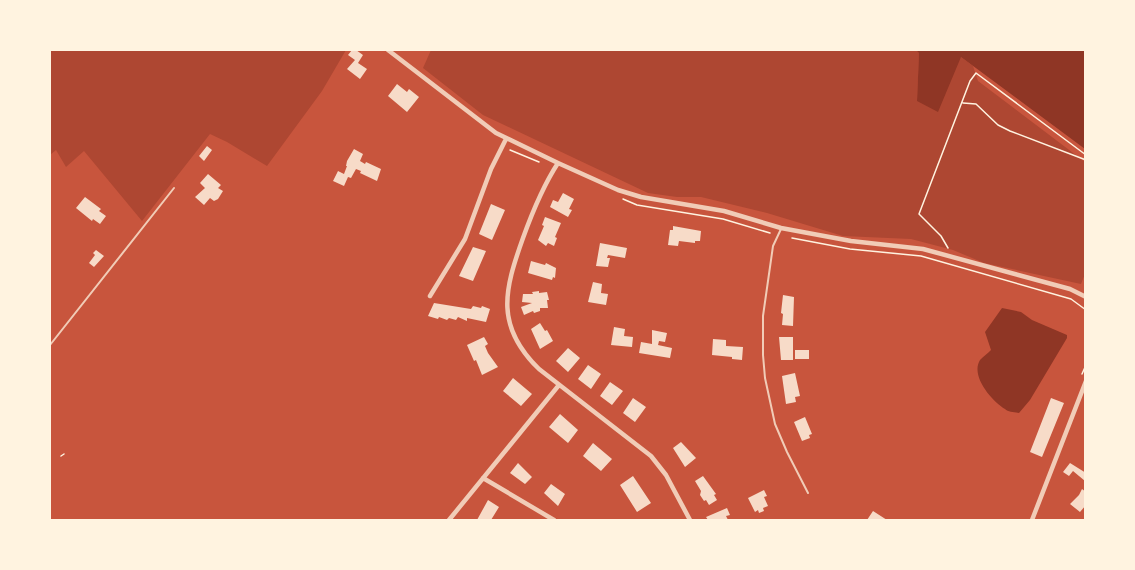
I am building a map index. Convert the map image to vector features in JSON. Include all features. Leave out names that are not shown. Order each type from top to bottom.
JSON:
[{"type":"street","points":[[388,50],[479,121],[506,139],[618,190],[641,197],[724,212],[781,228],[851,241],[923,249],[1070,289],[1086,297]]},
{"type":"street","points":[[430,296],[465,239],[491,170],[506,139]]},
{"type":"street","points":[[558,163],[532,213],[510,277],[506,297],[509,319],[518,345],[525,356],[559,386],[651,456],[666,475],[690,520]]},
{"type":"street","points":[[1032,520],[1086,381]]},
{"type":"street","points":[[449,520],[559,386]]},
{"type":"street","points":[[483,478],[554,520]]},
{"type":"lane","points":[[50,345],[174,188]]},
{"type":"lane","points":[[781,228],[774,246],[763,316],[764,367],[769,404],[775,424],[808,493]]},
{"type":"path","points":[[953,257],[941,236],[919,214],[970,81],[976,72],[1086,155]]},
{"type":"path","points":[[962,103],[976,104],[998,125],[1010,131],[1086,160]]},
{"type":"shaded area","points":[[50,50],[346,50],[322,91],[267,166],[210,134],[142,221],[84,151],[66,167],[56,150],[50,155]]},
{"type":"shaded area","points":[[431,50],[916,50],[919,53],[917,101],[961,57],[973,66],[978,81],[1085,162],[1085,274],[1081,284],[984,263],[953,250],[911,239],[843,236],[767,213],[701,197],[677,197],[648,193],[483,115],[423,68]]},
{"type":"shaded area","points":[[916,50],[1085,50],[1085,149],[961,57],[938,112],[917,101],[919,53]]},
{"type":"shaded area","points":[[1002,308],[1021,312],[1032,320],[1067,335],[1030,400],[1019,413],[1006,410],[994,400],[984,388],[978,373],[980,360],[991,350],[985,332]]},
{"type":"building","points":[[352,50],[363,55],[358,63],[367,69],[360,79],[347,69],[355,60],[348,55]]},
{"type":"building","points":[[397,84],[407,92],[409,89],[419,97],[407,112],[388,96]]},
{"type":"building","points":[[207,146],[212,150],[204,161],[199,156]]},
{"type":"building","points":[[354,149],[363,154],[360,161],[381,169],[377,181],[356,169],[351,178],[348,177],[344,186],[333,181],[338,171],[344,174],[347,161]]},
{"type":"building","points":[[208,174],[221,185],[218,188],[223,191],[218,199],[214,201],[210,198],[204,205],[195,197],[205,188],[200,183]]},
{"type":"building","points":[[563,193],[574,199],[568,217],[550,207],[553,200],[558,202]]},
{"type":"building","points":[[85,197],[101,209],[99,211],[106,216],[100,224],[93,219],[92,221],[76,208]]},
{"type":"building","points":[[491,204],[505,210],[492,240],[479,234]]},
{"type":"building","points":[[545,217],[561,223],[554,246],[548,243],[546,246],[538,240]]},
{"type":"building","points":[[673,226],[701,231],[700,241],[695,241],[695,243],[679,241],[678,246],[668,245],[670,230],[673,230]]},
{"type":"building","points":[[600,243],[627,248],[625,258],[608,255],[607,258],[610,258],[608,267],[596,266]]},
{"type":"building","points":[[473,247],[486,251],[473,281],[459,276]]},
{"type":"building","points":[[96,250],[104,256],[94,267],[89,263]]},
{"type":"building","points":[[531,261],[545,265],[546,263],[556,268],[555,278],[553,277],[552,280],[528,273]]},
{"type":"building","points":[[593,282],[602,284],[601,293],[608,294],[606,305],[588,302]]},
{"type":"building","points":[[539,291],[539,293],[547,292],[548,308],[540,308],[540,311],[524,315],[521,307],[532,303],[522,302],[523,294],[533,294],[532,292]]},
{"type":"building","points":[[783,295],[794,297],[793,326],[782,325]]},
{"type":"building","points":[[434,303],[471,309],[473,306],[481,308],[482,306],[490,309],[486,322],[467,318],[467,321],[458,317],[456,320],[449,318],[447,320],[428,316]]},
{"type":"building","points":[[540,323],[553,341],[540,349],[531,329]]},
{"type":"building","points":[[614,327],[625,329],[624,336],[633,337],[632,347],[611,345]]},
{"type":"building","points":[[652,330],[667,333],[665,342],[659,341],[658,345],[672,348],[670,358],[639,353],[641,342],[652,344]]},
{"type":"building","points":[[484,337],[488,344],[485,346],[488,353],[498,367],[482,375],[467,345]]},
{"type":"building","points":[[779,337],[793,337],[793,360],[781,360]]},
{"type":"building","points":[[713,339],[726,340],[726,346],[743,347],[742,360],[712,355]]},
{"type":"building","points":[[568,348],[580,358],[568,372],[556,361]]},
{"type":"building","points":[[795,350],[809,350],[809,359],[795,359]]},
{"type":"building","points":[[588,365],[601,374],[591,389],[578,379]]},
{"type":"building","points":[[795,373],[800,396],[795,397],[796,402],[786,404],[782,376]]},
{"type":"building","points":[[513,378],[532,394],[521,406],[503,391]]},
{"type":"building","points":[[610,382],[623,391],[612,405],[600,396]]},
{"type":"building","points":[[633,398],[646,407],[635,422],[623,413]]},
{"type":"building","points":[[1051,398],[1064,403],[1042,457],[1030,452]]},
{"type":"building","points":[[560,414],[578,430],[568,443],[549,427]]},
{"type":"building","points":[[805,417],[812,434],[809,435],[810,438],[802,441],[794,422]]},
{"type":"building","points":[[681,442],[696,458],[685,467],[673,448]]},
{"type":"building","points":[[593,443],[612,459],[601,471],[583,456]]},
{"type":"building","points":[[518,463],[532,477],[525,484],[510,473]]},
{"type":"building","points":[[1070,463],[1086,473],[1085,481],[1073,471],[1069,476],[1063,472]]},
{"type":"building","points":[[633,476],[651,503],[637,512],[620,485]]},
{"type":"building","points":[[703,476],[716,494],[714,495],[717,500],[709,505],[700,495],[701,491],[695,481]]},
{"type":"building","points":[[551,484],[565,494],[558,506],[544,493]]},
{"type":"building","points":[[1082,489],[1086,492],[1086,505],[1080,512],[1070,504]]},
{"type":"building","points":[[764,490],[768,506],[763,508],[764,511],[755,512],[748,498]]},
{"type":"building","points":[[488,500],[499,507],[491,520],[477,520]]},
{"type":"building","points":[[727,508],[730,515],[726,516],[728,520],[708,520],[706,517]]},
{"type":"building","points":[[873,511],[887,520],[867,520]]}]
